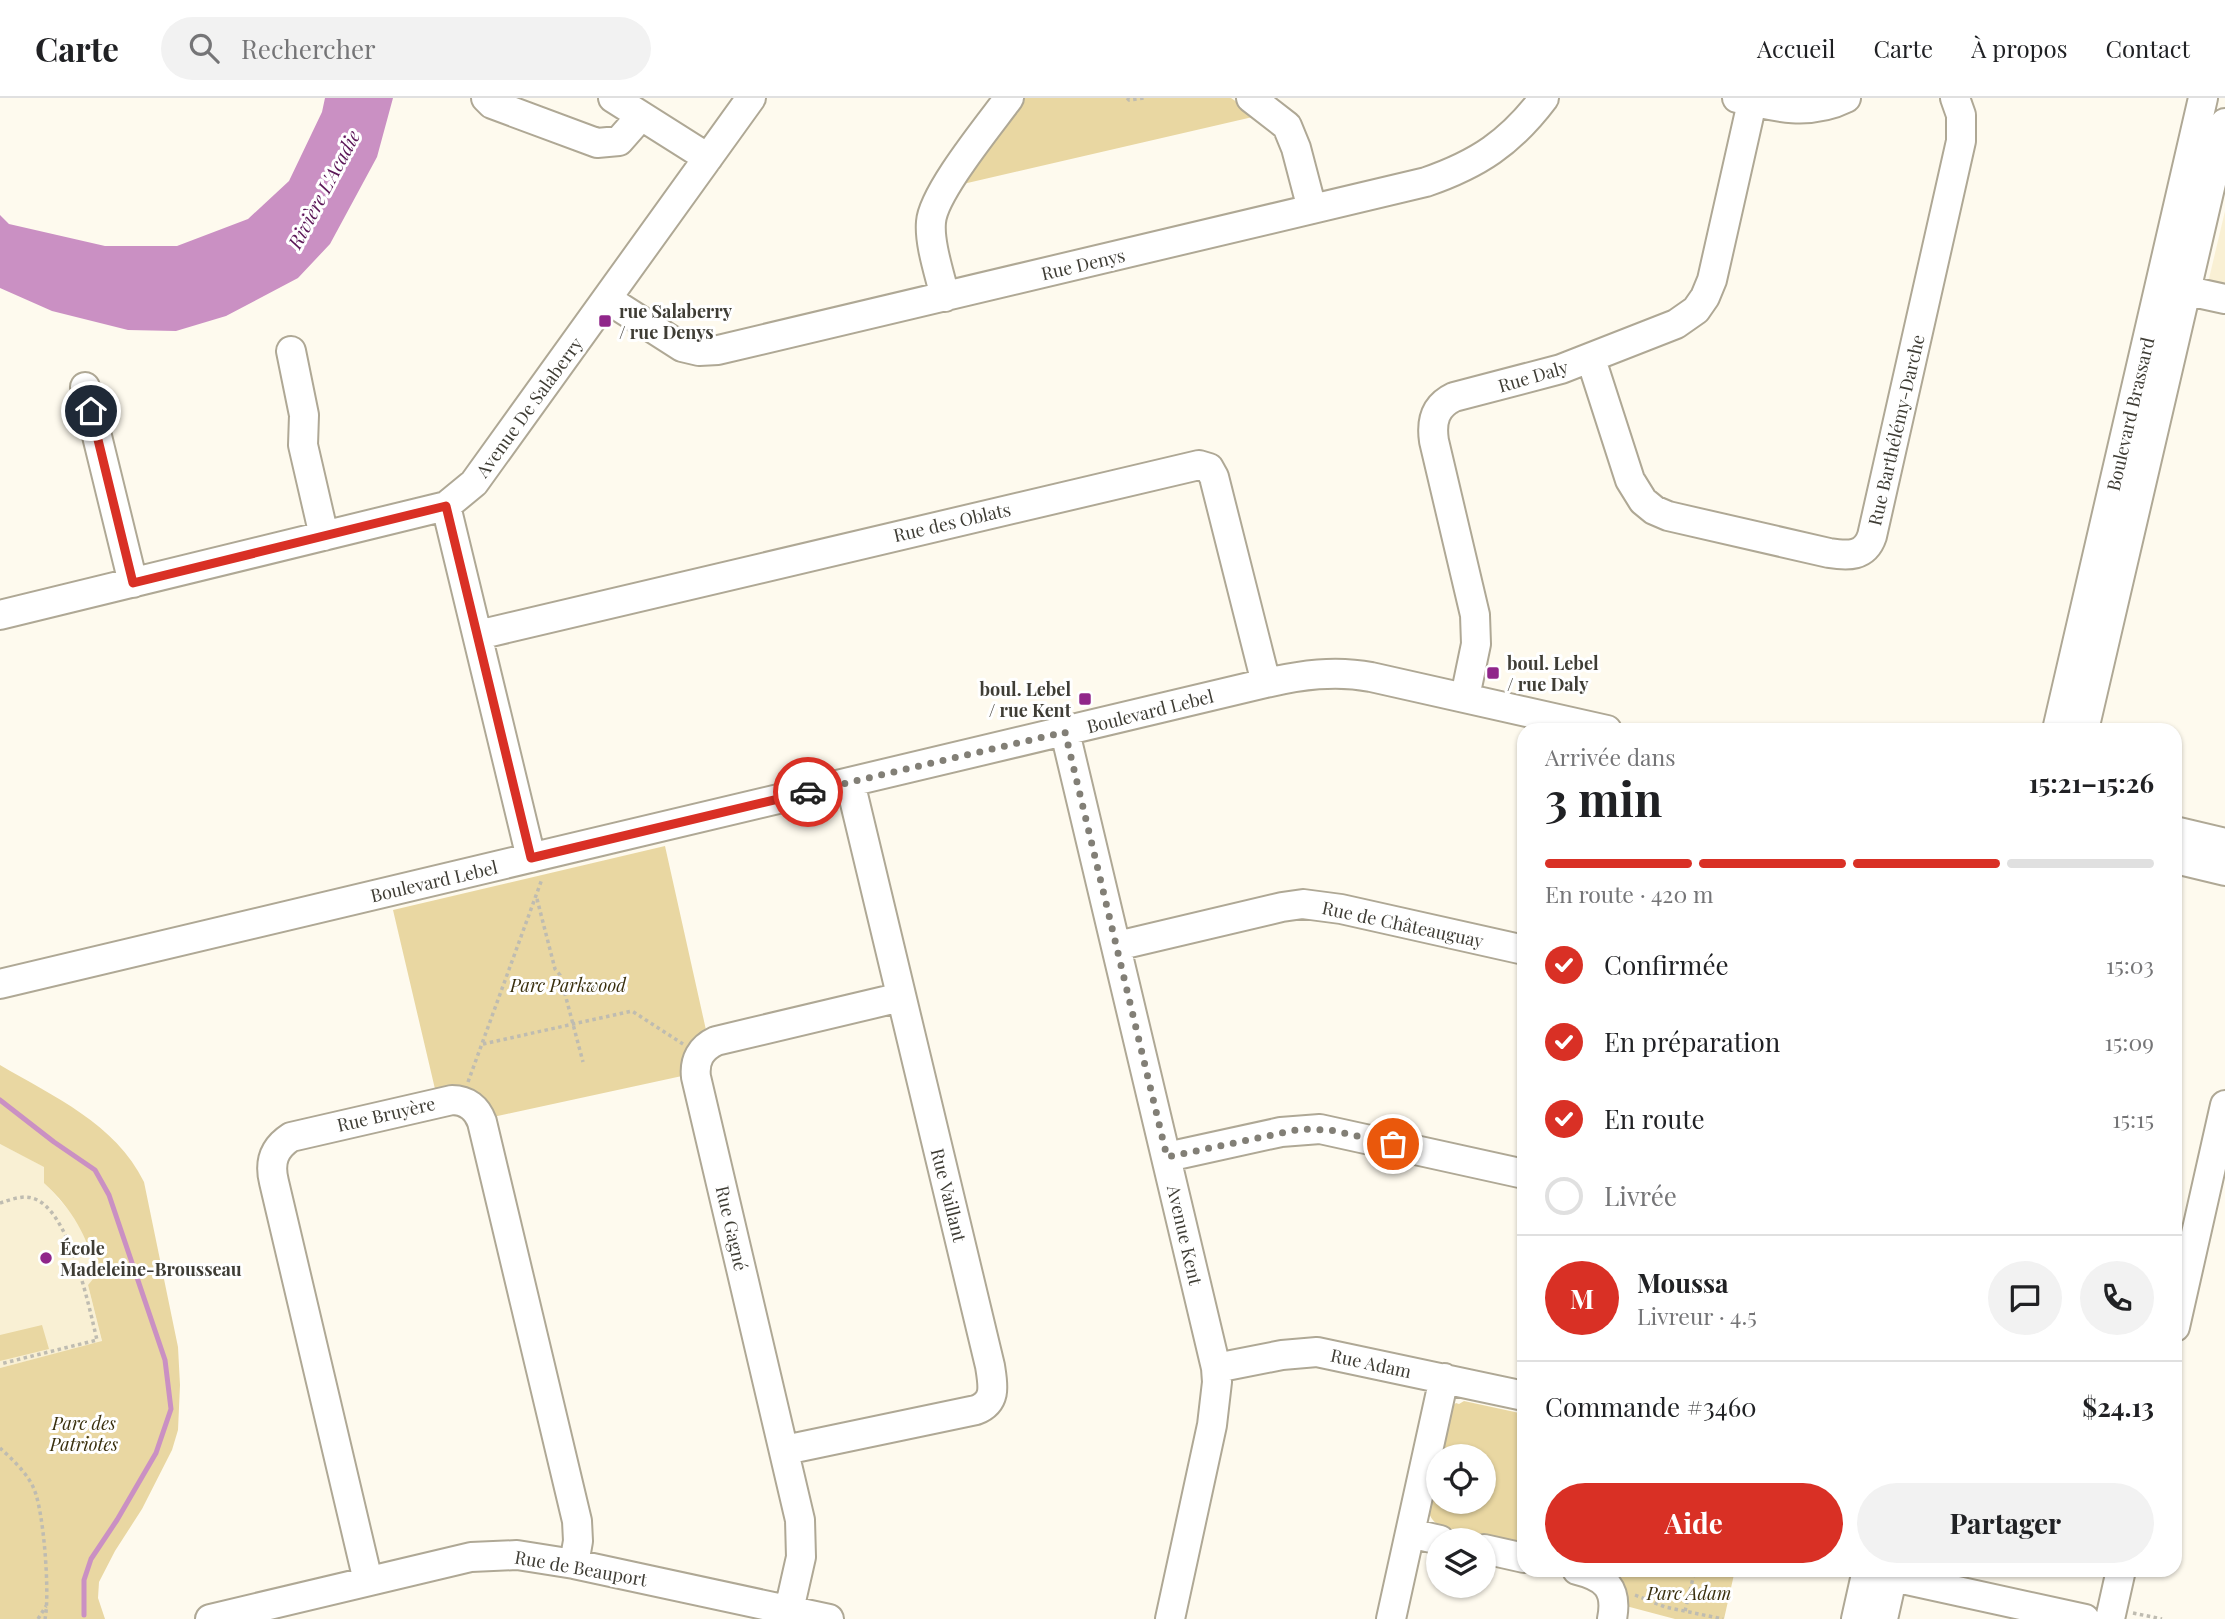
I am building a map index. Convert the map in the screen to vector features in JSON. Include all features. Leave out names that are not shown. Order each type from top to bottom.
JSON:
[{"type":"street","points":[[485,98],[492,104],[597,143],[619,141],[641,116]]},
{"type":"street","points":[[613,98],[708,158]]},
{"type":"street","name":"Avenue De Salaberry","points":[[0,615],[446,506],[474,483],[751,98]]},
{"type":"street","points":[[944,297],[931,234],[933,210],[940,195],[1009,98]]},
{"type":"street","points":[[1251,98],[1287,126],[1296,148],[1312,209]]},
{"type":"street","name":"Rue Denys","points":[[607,299],[672,342],[699,351],[718,349],[1426,182],[1463,169],[1486,156],[1506,141],[1544,98]]},
{"type":"street","points":[[1747,99],[1801,110],[1820,108],[1846,98]]},
{"type":"street","name":"Rue Barthélémy-Darche","points":[[1591,359],[1630,480],[1648,506],[1677,518],[1829,553],[1850,556],[1859,553],[1868,545],[1872,536],[1961,141],[1961,115],[1955,98]]},
{"type":"street","name":"Boulevard Brassard","points":[[2085,723],[2173,287],[2203,98]]},
{"type":"street","name":"Rue Daly","points":[[1465,697],[1475,654],[1475,615],[1434,441],[1434,416],[1441,405],[1454,397],[1535,377],[1591,359],[1676,324],[1691,315],[1701,304],[1712,280],[1747,99]]},
{"type":"street","name":"Boulevard Brassard","points":[[2059,723],[2173,287],[2225,123]]},
{"type":"street","points":[[2173,287],[2225,299]]},
{"type":"street","points":[[291,351],[304,415],[303,445],[324,536]]},
{"type":"street","points":[[85,387],[133,583]]},
{"type":"street","name":"Rue des Oblats","points":[[478,635],[1199,465],[1209,468],[1214,477],[1266,683]]},
{"type":"street","points":[[446,506],[536,866]]},
{"type":"street","name":"Boulevard Lebel","points":[[0,984],[536,866],[850,782],[1307,675],[1343,673],[1371,677],[1577,723]]},
{"type":"street","name":"Avenue Kent","points":[[1065,732],[1216,1368],[1212,1425],[1170,1619]]},
{"type":"street","name":"Rue Vaillant","points":[[785,1450],[976,1410],[988,1404],[993,1394],[990,1366],[850,782]]},
{"type":"street","points":[[2182,833],[2225,842]]},
{"type":"street","points":[[2182,861],[2225,871]]},
{"type":"street","name":"Rue de Châteauguay","points":[[1117,946],[1303,904],[1341,909],[1517,948]]},
{"type":"street","name":"Rue Gagné","points":[[789,1610],[801,1556],[798,1509],[696,1077],[696,1064],[706,1046],[716,1041],[901,997]]},
{"type":"street","name":"Rue Bruyère","points":[[368,1581],[272,1174],[272,1160],[280,1146],[291,1137],[452,1100],[461,1100],[473,1107],[482,1122],[577,1521],[578,1541],[574,1564]]},
{"type":"street","points":[[2182,1296],[2225,1105]]},
{"type":"street","points":[[1167,1157],[1291,1130],[1320,1129],[1517,1172]]},
{"type":"street","name":"Rue Adam","points":[[1216,1368],[1282,1355],[1317,1352],[1517,1394]]},
{"type":"street","points":[[1391,1619],[1444,1378]]},
{"type":"street","points":[[1410,1533],[1426,1537]]},
{"type":"street","points":[[1496,1552],[1517,1556]]},
{"type":"street","name":"Rue de Beauport","points":[[210,1619],[460,1559],[531,1556],[829,1619]]},
{"type":"street","points":[[1597,1577],[1606,1583],[1614,1601],[1612,1619]]},
{"type":"street","points":[[1856,1619],[1877,1577]]},
{"type":"street","points":[[1880,1577],[1883,1619]]},
{"type":"street","points":[[1902,1577],[2085,1619]]},
{"type":"street","points":[[2117,1615],[2120,1577]]},
{"type":"path","points":[[1127,98],[1144,98]]},
{"type":"path","points":[[470,1077],[543,880],[536,866]]},
{"type":"path","points":[[537,897],[583,1062]]},
{"type":"path","points":[[482,1045],[632,1012],[688,1046]]},
{"type":"path","points":[[0,1203],[22,1197],[35,1198],[55,1217],[75,1258],[97,1340],[0,1363]]},
{"type":"path","points":[[0,1448],[31,1482],[36,1492],[47,1604],[45,1619]]},
{"type":"path","points":[[1685,1611],[1693,1577]]},
{"type":"path","points":[[1634,1594],[1665,1607],[1723,1619]]},
{"type":"path","points":[[38,1619],[47,1604]]},
{"type":"path","points":[[2117,1615],[2162,1619]]},
{"type":"shaded area","points":[[2225,211],[2225,309],[2203,304]]},
{"type":"shaded area","name":"École Madeleine-Brousseau","points":[[0,1144],[45,1167],[45,1183],[78,1221],[98,1274],[88,1285],[102,1342],[0,1368]]},
{"type":"green space","points":[[1025,98],[1231,98],[1257,116],[963,184]]},
{"type":"green space","name":"Parc Parkwood","points":[[665,846],[706,1030],[688,1050],[683,1062],[682,1076],[493,1117],[435,1089],[393,910]]},
{"type":"green space","name":"Parc des Patriotes","points":[[0,1065],[81,1113],[117,1143],[132,1161],[144,1182],[178,1347],[178,1430],[172,1450],[142,1509],[99,1582],[98,1598],[105,1619],[0,1619],[0,1368],[102,1341],[88,1285],[98,1273],[83,1235],[64,1204],[44,1183],[44,1167],[0,1144]]},
{"type":"green space","points":[[42,1325],[49,1349],[0,1361],[0,1335]]},
{"type":"green space","points":[[1464,1401],[1517,1412],[1517,1543],[1496,1539],[1496,1528],[1448,1528],[1439,1526],[1430,1515],[1496,1514],[1496,1444],[1442,1444],[1452,1406]]},
{"type":"green space","name":"Parc Adam","points":[[1733,1577],[1724,1619],[1675,1619],[1626,1606],[1625,1595],[1617,1578]]},
{"type":"water","name":"Rivière L'Acadie","points":[[325,98],[393,98],[377,157],[330,244],[298,278],[226,316],[176,331],[128,330],[52,311],[0,288],[0,215],[9,224],[105,246],[177,246],[248,219],[289,181],[322,112]]},
{"type":"waterway","points":[[0,1100],[95,1170],[109,1195],[165,1360],[171,1409],[156,1453],[91,1559],[84,1580],[84,1615]]},
{"type":"way so far","points":[[808,792],[1065,732],[1167,1157],[1301,1129],[1330,1130],[1393,1144]]},
{"type":"place","name":"rue Salaberry / rue Denys","points":[[605,321]]},
{"type":"place","name":"boul. Lebel / rue Daly","points":[[1493,673]]},
{"type":"place","name":"boul. Lebel / rue Kent","points":[[1085,699]]},
{"type":"place","name":"École Madeleine-Brousseau","points":[[46,1258]]},
{"type":"route","points":[[91,411],[133,583],[446,506],[531,858],[808,792]]}]
